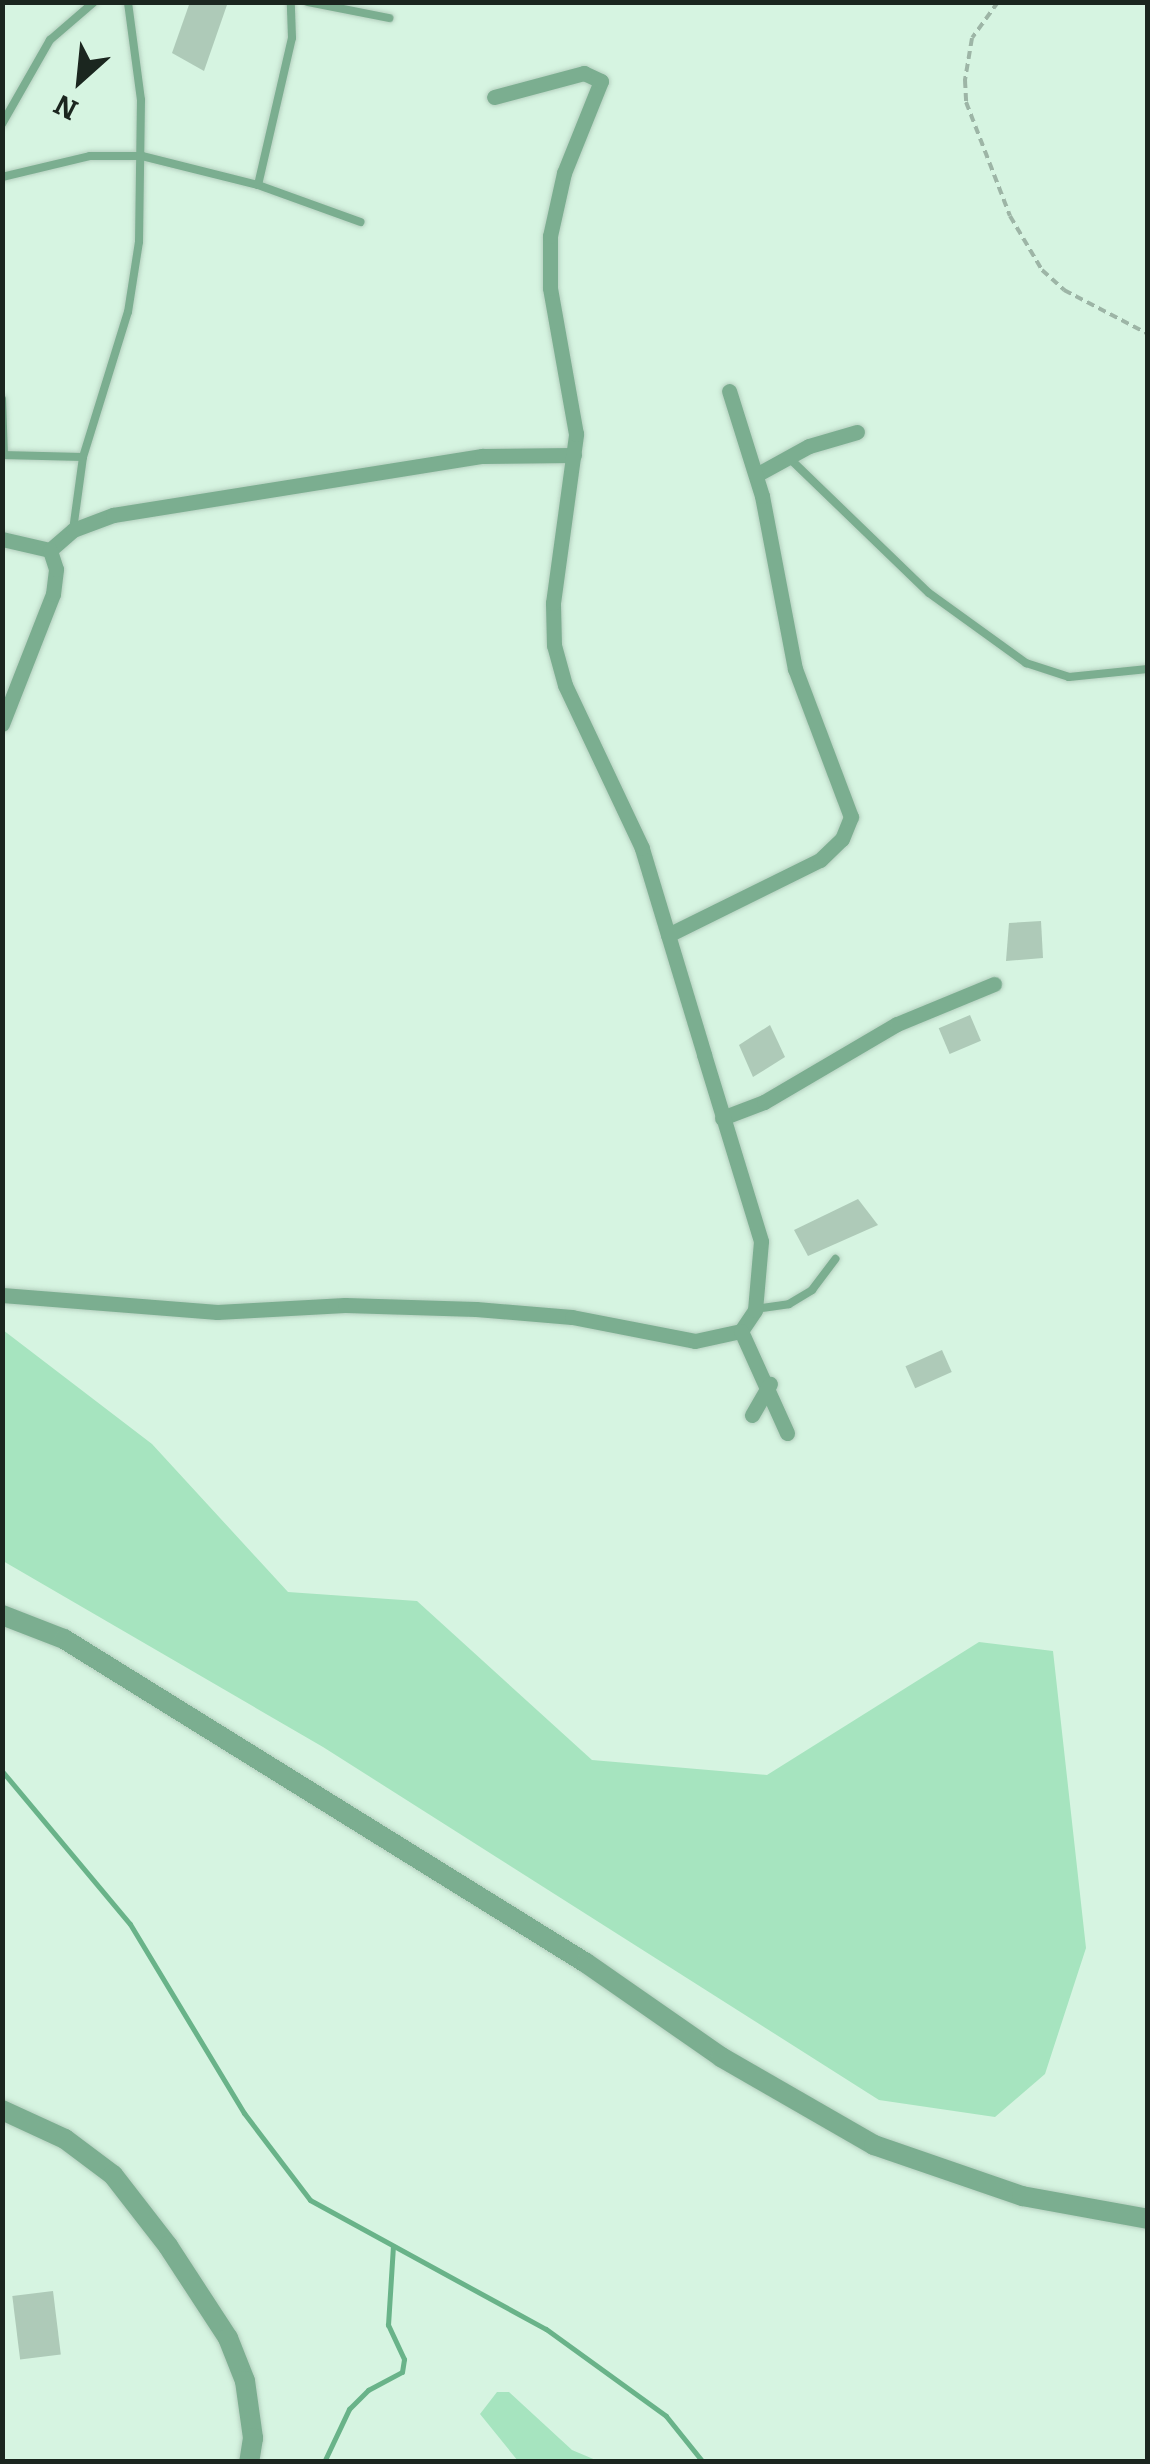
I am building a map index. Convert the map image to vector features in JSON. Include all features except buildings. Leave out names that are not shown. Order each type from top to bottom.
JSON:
[{"type":"street","points":[[2,1295],[217,1312],[345,1305],[476,1309],[572,1317],[696,1341],[741,1331],[754,1310],[760,1241],[642,848],[565,685],[554,645],[553,602],[574,455],[550,288],[550,236],[564,173],[601,81],[584,72],[494,97]]},
{"type":"street","points":[[668,936],[820,860],[842,839],[851,817],[795,669],[756,475],[729,391]]},
{"type":"street","points":[[756,475],[786,456],[857,432]]},
{"type":"street","points":[[50,550],[73,530],[113,515],[301,481],[482,456],[574,455]]},
{"type":"street","points":[[2,538],[50,550]]},
{"type":"street","points":[[2,724],[53,594],[56,570],[50,550]]},
{"type":"street","points":[[722,1118],[778,1094],[897,1024],[994,984]]},
{"type":"street","points":[[741,1331],[770,1384],[787,1433]]},
{"type":"street","points":[[752,1415],[770,1384]]},
{"type":"street","points":[[2,1614],[64,1639],[586,1963],[721,2057],[874,2144],[1022,2196],[1148,2219]]},
{"type":"street","points":[[2,2110],[64,2139],[112,2174],[168,2246],[228,2338],[245,2382],[253,2438],[250,2462]]},
{"type":"lane","points":[[2,124],[50,40],[94,2]]},
{"type":"lane","points":[[73,530],[84,458],[128,312],[142,156],[128,2]]},
{"type":"lane","points":[[258,185],[292,38],[291,2]]},
{"type":"lane","points":[[308,2],[389,18]]},
{"type":"lane","points":[[2,177],[90,156],[142,156],[258,185],[360,222]]},
{"type":"lane","points":[[2,399],[3,455],[84,458]]},
{"type":"lane","points":[[786,456],[901,570],[1026,663],[1069,677],[1148,668]]},
{"type":"lane","points":[[754,1310],[790,1304],[812,1290],[835,1259]]},
{"type":"path","points":[[998,2],[972,38],[965,80],[966,102],[1010,216],[1042,270],[1064,290],[1148,334]]},
{"type":"green space","points":[[3,1330],[152,1444],[288,1592],[417,1601],[592,1760],[767,1775],[979,1642],[1053,1651],[1086,1948],[1045,2074],[995,2117],[879,2100],[323,1747],[3,1561]]},
{"type":"green space","points":[[497,2392],[509,2392],[572,2450],[598,2461],[518,2461],[480,2414]]},
{"type":"waterway","points":[[2,1771],[130,1924],[244,2113],[310,2200],[546,2329],[666,2416],[703,2462]]},
{"type":"waterway","points":[[324,2462],[349,2409],[368,2390],[402,2372],[404,2359],[388,2325],[393,2246]]}]
